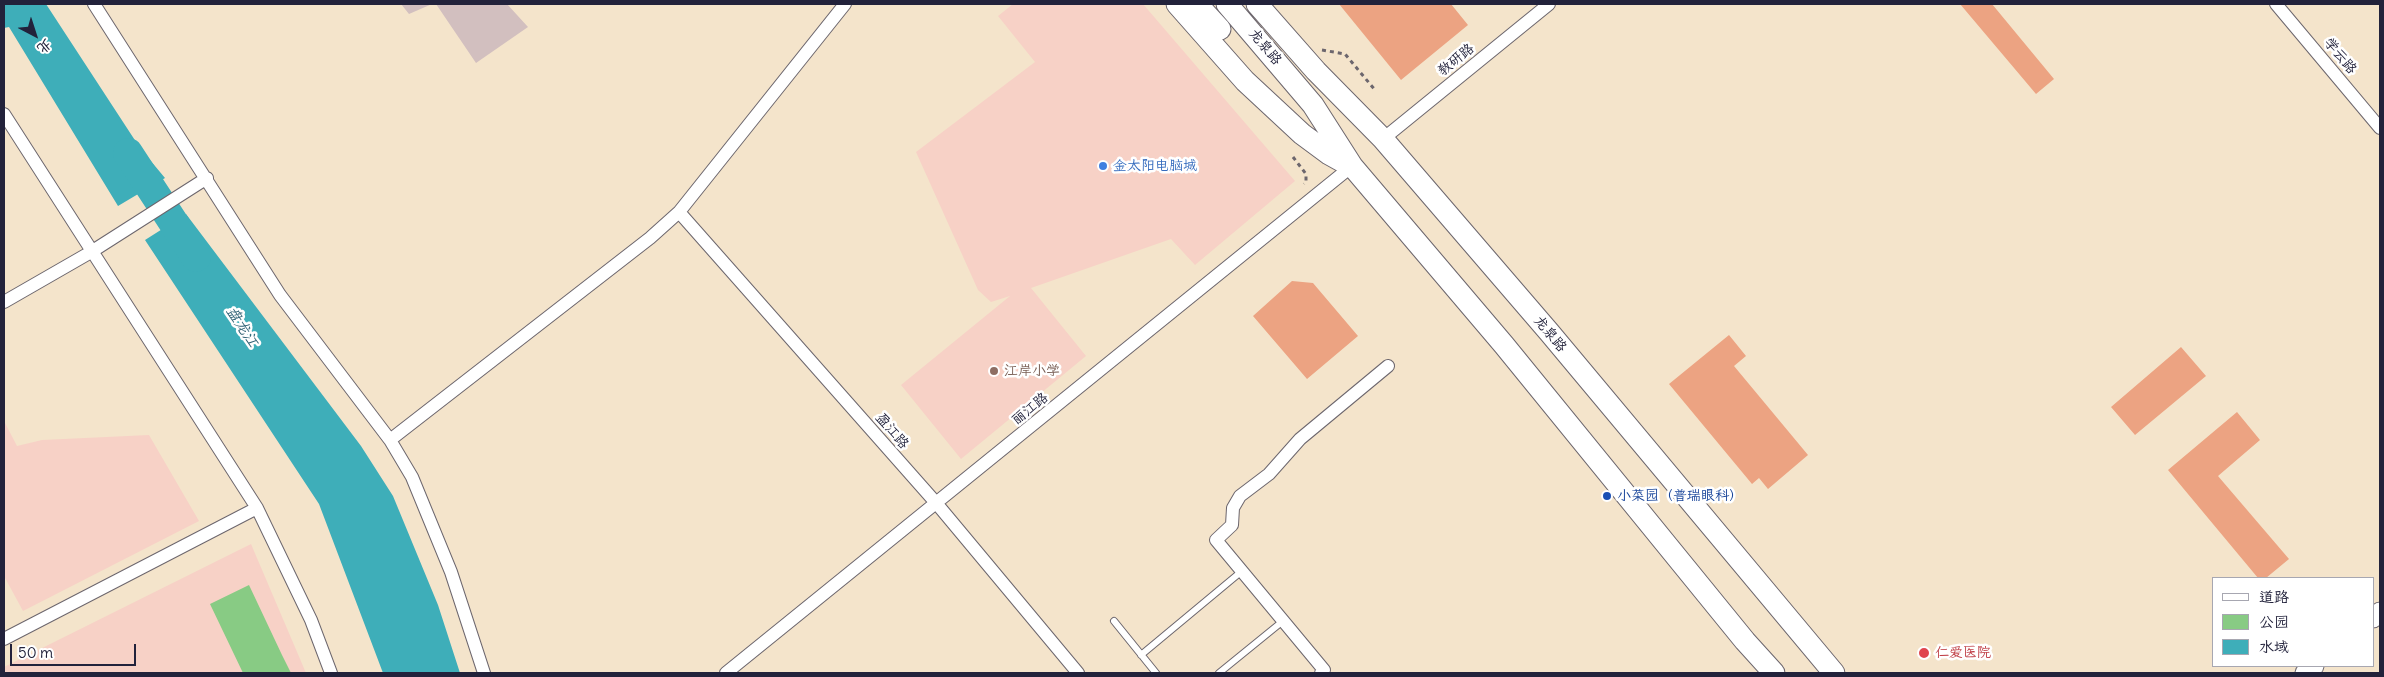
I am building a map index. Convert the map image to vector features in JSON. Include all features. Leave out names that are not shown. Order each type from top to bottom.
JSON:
[{"type":"main road","points":[[1177,4],[1245,80],[1302,134],[1330,154],[1352,166]]},
{"type":"main road","points":[[1197,4],[1253,67],[1352,166]]},
{"type":"main road","name":"龙泉路","points":[[1227,4],[1313,105],[1352,166],[1504,345],[1745,641],[1774,673]]},
{"type":"main road","name":"龙泉路","points":[[1256,4],[1316,71],[1383,139],[1549,332],[1834,673]]},
{"type":"street","points":[[390,440],[650,238],[679,212],[845,4]]},
{"type":"street","name":"教研路","points":[[1383,139],[1548,4]]},
{"type":"street","name":"学云路","points":[[2276,4],[2380,128]]},
{"type":"street","points":[[97,5],[280,295],[390,440],[412,476],[451,572],[484,673]]},
{"type":"street","points":[[4,114],[257,508],[311,620],[331,673]]},
{"type":"street","name":"丽江路","points":[[726,673],[1352,166]]},
{"type":"street","points":[[4,302],[91,252],[207,178]]},
{"type":"street","name":"盈江路","points":[[679,212],[937,504],[1078,673]]},
{"type":"street","points":[[1321,673],[1324,670],[1216,540],[1232,525],[1233,508],[1240,496],[1269,474],[1300,439],[1388,366]]},
{"type":"street","points":[[4,638],[257,508]]},
{"type":"lane","points":[[1141,655],[1242,571]]},
{"type":"lane","points":[[1219,673],[1283,621]]},
{"type":"lane","points":[[1114,622],[1156,673]]},
{"type":"path","points":[[1345,54],[1375,90]]},
{"type":"path","points":[[1294,158],[1306,174],[1306,182],[1299,188]]},
{"type":"shaded area","points":[[401,4],[432,4],[409,14]]},
{"type":"shaded area","points":[[436,4],[507,4],[528,27],[476,63]]},
{"type":"shaded area","name":"金太阳电脑城","points":[[1013,4],[1143,4],[1295,181],[1195,265],[1171,239],[1031,288],[1086,356],[961,459],[901,385],[1010,296],[991,302],[978,290],[916,152],[1035,62],[998,16]]},
{"type":"shaded area","points":[[4,421],[17,446],[42,440],[149,435],[199,521],[23,611],[4,576]]},
{"type":"shaded area","points":[[251,544],[306,673],[4,673],[4,667]]},
{"type":"green space","points":[[249,585],[291,673],[243,673],[210,604]]},
{"type":"water","points":[[4,4],[46,4],[140,148],[165,178],[118,206],[9,27],[4,28]]},
{"type":"water","points":[[186,214],[361,446],[393,496],[438,605],[460,673],[383,673],[319,504],[145,240]]},
{"type":"building","points":[[1339,4],[1451,4],[1468,25],[1401,80]]},
{"type":"building","points":[[1960,4],[1992,4],[2054,79],[2036,94]]},
{"type":"building","points":[[1292,281],[1313,283],[1358,336],[1307,379],[1253,316]]},
{"type":"building","points":[[1729,335],[1746,356],[1734,366],[1808,455],[1768,489],[1759,478],[1752,484],[1669,384]]},
{"type":"building","points":[[2181,347],[2206,376],[2135,435],[2111,407]]},
{"type":"building","points":[[2237,412],[2260,440],[2218,476],[2289,559],[2267,577],[2257,577],[2168,470]]},
{"type":"waterway","name":"盘龙江","points":[[128,153],[196,257]]},
{"type":"place","name":"金太阳电脑城","points":[[1103,166]]},
{"type":"place","name":"江岸小学","points":[[994,371]]},
{"type":"place","name":"小菜园（普瑞眼科）","points":[[1607,496]]},
{"type":"place","name":"仁爱医院","points":[[1924,653]]}]
